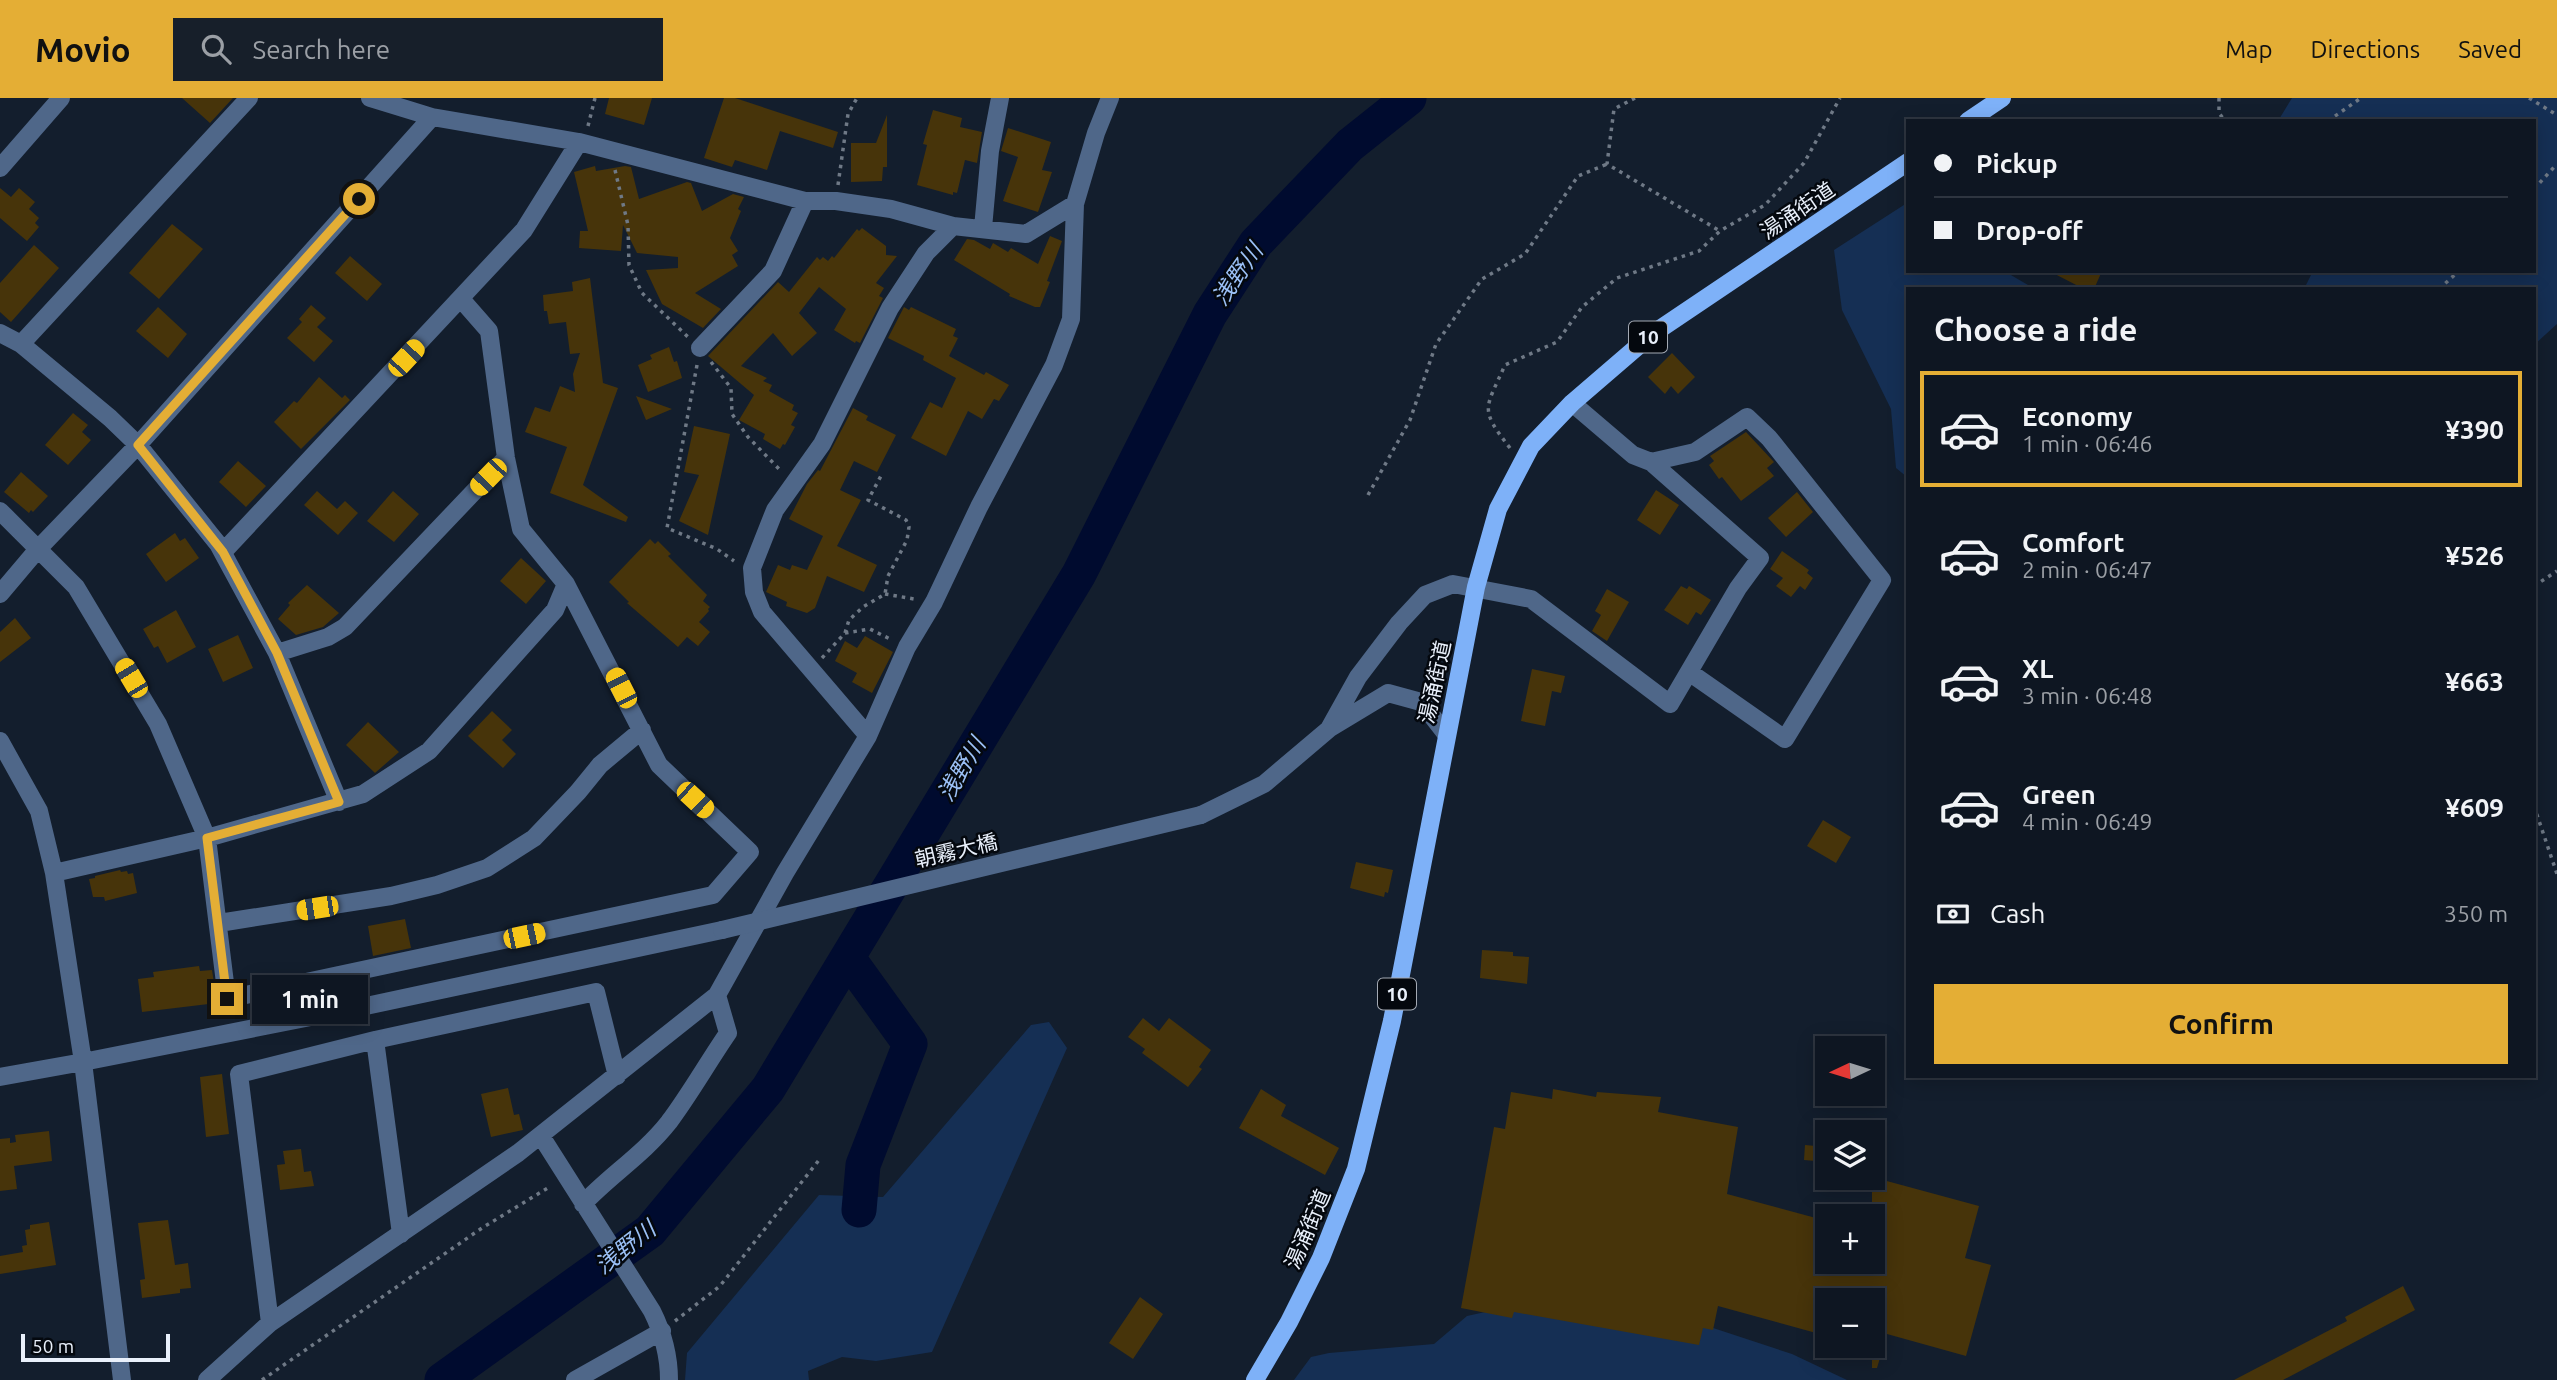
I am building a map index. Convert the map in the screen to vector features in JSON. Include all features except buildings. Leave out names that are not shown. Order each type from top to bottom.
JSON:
[{"type":"main road","points":[[1971,119],[2001,98]]},
{"type":"main road","name":"湯涌街道","points":[[1253,1379],[1289,1322],[1316,1268],[1356,1169],[1392,1021],[1476,587],[1498,509],[1531,446],[1572,403],[1660,328],[1906,163]]},
{"type":"street","points":[[0,168],[61,98]]},
{"type":"street","points":[[21,344],[250,98]]},
{"type":"street","points":[[370,98],[432,117],[579,142],[805,201],[836,201],[891,209],[953,226],[1026,234],[1075,204]]},
{"type":"street","points":[[983,228],[990,151],[1000,98]]},
{"type":"street","points":[[207,1380],[270,1323],[541,1136],[717,995],[785,873],[868,736],[907,647],[934,602],[979,506],[1055,365],[1071,319],[1075,204],[1096,132],[1110,98]]},
{"type":"street","points":[[0,594],[37,549],[138,445],[432,117]]},
{"type":"street","points":[[223,552],[524,230],[579,142]]},
{"type":"street","points":[[700,348],[773,271],[805,201]]},
{"type":"street","points":[[868,736],[762,612],[754,592],[752,568],[775,510],[822,444],[890,308],[926,253],[953,226]]},
{"type":"street","points":[[0,511],[76,587],[158,724],[207,838],[227,999],[713,895],[750,852],[659,765],[566,584],[521,529],[506,458],[489,331],[461,299]]},
{"type":"street","points":[[0,333],[21,344],[110,418],[138,445],[223,552],[277,653],[339,802]]},
{"type":"street","points":[[1329,729],[1358,677],[1399,623],[1425,595],[1453,584],[1531,599],[1670,704],[1738,588],[1760,558],[1651,462],[1633,456],[1572,403]]},
{"type":"street","points":[[1651,462],[1695,453],[1747,417],[1769,438],[1882,580],[1785,739],[1689,672]]},
{"type":"street","points":[[277,653],[328,637],[345,627],[506,458]]},
{"type":"street","points":[[54,873],[207,838],[363,794],[429,751],[555,610],[566,584]]},
{"type":"street","points":[[1329,729],[1388,693],[1421,702],[1446,734]]},
{"type":"street","name":"朝霧大橋","points":[[0,1077],[366,1006],[722,930],[1202,815],[1264,784],[1329,729]]},
{"type":"street","points":[[219,923],[391,896],[437,885],[487,868],[534,838],[600,765],[642,730]]},
{"type":"street","points":[[0,741],[39,811],[54,873],[83,1062],[122,1380]]},
{"type":"street","points":[[270,1323],[239,1074],[375,1040],[596,992],[617,1076]]},
{"type":"street","points":[[586,1207],[596,1191],[632,1163],[668,1123],[728,1032],[717,995]]},
{"type":"street","points":[[375,1040],[401,1234]]},
{"type":"street","points":[[541,1136],[652,1311],[662,1331],[669,1365],[669,1380]]},
{"type":"street","points":[[575,1380],[662,1331]]},
{"type":"path","points":[[579,142],[587,129],[595,98]]},
{"type":"path","points":[[836,201],[848,114],[857,98]]},
{"type":"path","points":[[1607,164],[1614,109],[1635,98]]},
{"type":"path","points":[[1522,464],[1490,422],[1487,404],[1505,365],[1557,342],[1582,307],[1617,278],[1699,251],[1720,231],[1765,205],[1804,163],[1840,98]]},
{"type":"path","points":[[2219,98],[2219,113],[2224,119]]},
{"type":"path","points":[[2331,119],[2361,98]]},
{"type":"path","points":[[2529,98],[2557,115]]},
{"type":"path","points":[[609,150],[628,225],[629,265],[642,293],[700,348],[731,388],[732,415],[748,437],[793,483]]},
{"type":"path","points":[[1607,164],[1720,231]]},
{"type":"path","points":[[1368,495],[1410,420],[1436,344],[1482,279],[1525,254],[1578,176],[1607,164]]},
{"type":"path","points":[[2536,187],[2557,164]]},
{"type":"path","points":[[2441,287],[2457,273]]},
{"type":"path","points":[[700,348],[667,528],[717,549],[753,574]]},
{"type":"path","points":[[882,474],[868,500],[906,520],[909,527],[907,540],[888,576],[885,594]]},
{"type":"path","points":[[2536,585],[2557,571]]},
{"type":"path","points":[[811,669],[845,633],[849,620],[863,607],[885,594],[934,602]]},
{"type":"path","points":[[845,633],[870,629],[907,647]]},
{"type":"path","points":[[2536,812],[2557,874]]},
{"type":"path","points":[[662,1331],[720,1286],[819,1160]]},
{"type":"path","points":[[262,1380],[482,1228],[566,1176]]},
{"type":"shaded area","points":[[2292,98],[2557,98],[2557,324],[2536,343],[2536,287],[2305,287],[2312,273],[2536,273],[2536,119],[2279,119]]},
{"type":"shaded area","points":[[1906,204],[1906,273],[2007,273],[2032,287],[1906,287],[1906,476],[1896,468],[1891,409],[1842,310],[1834,250]]},
{"type":"shaded area","points":[[1049,1022],[1067,1048],[932,1352],[876,1361],[842,1357],[808,1371],[809,1380],[685,1380],[687,1353],[819,1195],[883,1197],[1031,1025]]},
{"type":"shaded area","points":[[1508,1307],[1701,1324],[1792,1354],[1847,1380],[1294,1380],[1311,1357],[1434,1344],[1467,1316]]},
{"type":"waterway","name":"浅野川","points":[[442,1380],[650,1231],[768,1089],[1079,574],[1210,314],[1256,243],[1350,145],[1409,98]]},
{"type":"waterway","points":[[848,958],[910,1044],[863,1165],[859,1210]]},
{"type":"route","points":[[227,999],[207,838],[339,802],[277,653],[223,552],[138,445],[359,199]]}]
